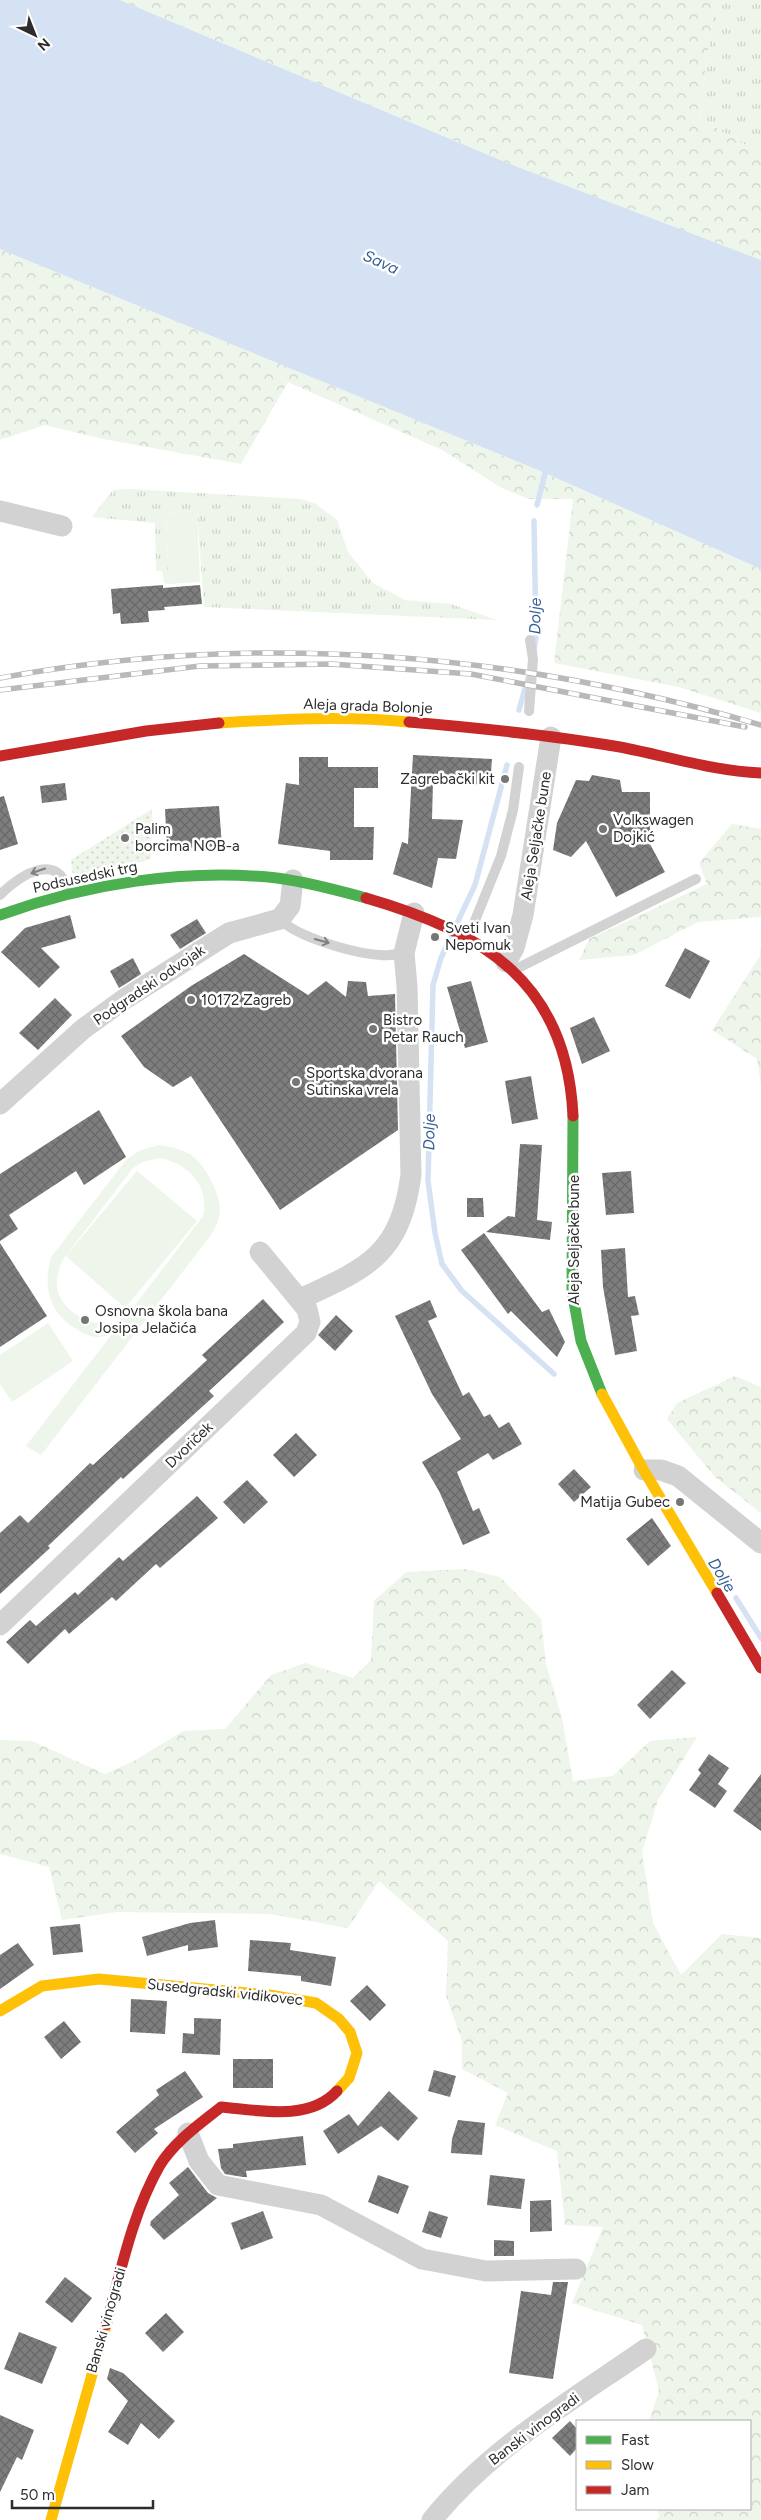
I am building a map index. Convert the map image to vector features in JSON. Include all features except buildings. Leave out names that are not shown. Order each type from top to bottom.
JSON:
[{"type":"street","points":[[0,511],[62,526]]},
{"type":"street","name":"Aleja grada Bolonje","points":[[0,756],[146,731],[283,719],[380,719],[551,736],[635,750],[733,772],[761,773]]},
{"type":"street","name":"Aleja Seljačke bune","points":[[510,966],[523,915],[551,736]]},
{"type":"street","name":"Aleja grada Bolonje","points":[[733,772],[754,783]]},
{"type":"street","name":"Podsusedski trg","points":[[0,915],[68,893],[141,880],[201,876],[260,877],[293,880],[366,898],[414,913]]},
{"type":"street","points":[[280,919],[290,906],[293,880]]},
{"type":"street","points":[[300,1299],[354,1274],[378,1255],[397,1229],[407,1199],[411,1165],[407,986],[404,953],[414,913]]},
{"type":"street","name":"Aleja Seljačke bune","points":[[414,913],[464,937],[510,966],[530,989],[556,1035],[572,1086],[572,1291],[579,1340],[600,1393],[761,1668]]},
{"type":"street","name":"Podgradski odvojak","points":[[0,1104],[83,1030],[123,1000],[229,933],[280,919]]},
{"type":"street","name":"Dvoriček","points":[[0,1625],[306,1333],[310,1322],[308,1309],[260,1252]]},
{"type":"street","points":[[644,1470],[661,1470],[678,1476],[761,1543]]},
{"type":"street","name":"Susedgradski vidikovec","points":[[0,2010],[42,1986],[98,1979],[269,1995],[316,2003],[339,2019],[350,2032],[357,2053],[349,2078],[332,2097],[310,2108],[291,2112],[221,2107],[188,2133]]},
{"type":"street","points":[[188,2133],[199,2160],[218,2184],[320,2205],[422,2259],[486,2271],[576,2269]]},
{"type":"street","name":"Banski vinogradi","points":[[51,2520],[137,2213],[161,2164],[188,2133]]},
{"type":"street","name":"Banski vinogradi","points":[[432,2520],[448,2501],[515,2441],[646,2349]]},
{"type":"lane","points":[[529,711],[533,659],[530,640]]},
{"type":"lane","points":[[464,937],[501,856],[513,810],[519,767]]},
{"type":"lane","points":[[0,895],[8,887],[34,872],[46,868],[59,871],[65,879],[68,893]]},
{"type":"lane","points":[[510,966],[696,879]]},
{"type":"lane","points":[[280,919],[300,934],[362,953],[382,956],[404,953]]},
{"type":"green space","points":[[120,0],[712,0],[713,16],[699,118],[761,154],[761,260],[505,162]]},
{"type":"green space","points":[[712,0],[761,0],[761,154],[699,118],[713,16]]},
{"type":"green space","points":[[0,249],[545,473],[761,569],[761,713],[679,687],[554,663],[573,499],[529,499],[502,488],[442,450],[288,382],[241,464],[103,439],[45,425],[0,440]]},
{"type":"green space","points":[[130,489],[301,499],[316,504],[337,520],[348,552],[373,583],[405,600],[451,604],[497,620],[204,607],[197,511],[166,513],[169,584],[164,583],[162,571],[156,571],[155,523],[92,517],[113,490]]},
{"type":"green space","points":[[197,511],[200,582],[169,584],[166,513]]},
{"type":"green space","points":[[152,809],[151,859],[82,879],[72,872],[71,860]]},
{"type":"green space","points":[[732,824],[761,829],[761,917],[698,922],[634,955],[579,960],[589,939],[707,884],[699,863]]},
{"type":"green space","points":[[761,947],[761,1084],[757,1059],[712,1030],[760,956]]},
{"type":"green space","points":[[162,1145],[183,1151],[197,1160],[208,1175],[219,1202],[220,1210],[217,1224],[211,1235],[41,1455],[26,1446],[112,1334],[97,1337],[88,1335],[66,1322],[59,1314],[53,1306],[48,1288],[51,1257],[127,1159],[139,1151]],"holes":[[[160,1158],[188,1171],[200,1186],[203,1195],[203,1216],[129,1313],[121,1320],[107,1324],[88,1321],[79,1317],[65,1304],[57,1288],[57,1277],[62,1261],[132,1169],[142,1162]]]},
{"type":"green space","points":[[137,1171],[197,1221],[125,1308],[66,1256]]},
{"type":"green space","points":[[48,1323],[73,1361],[12,1402],[0,1384],[0,1355]]},
{"type":"green space","points":[[735,1376],[761,1387],[761,1513],[714,1476],[667,1419],[677,1403]]},
{"type":"green space","points":[[465,1569],[500,1577],[541,1619],[546,1664],[562,1718],[573,1781],[613,1776],[650,1741],[697,1737],[658,1800],[642,1852],[653,1923],[681,1975],[722,1934],[761,1938],[761,2520],[656,2520],[660,2516],[657,2510],[751,2510],[751,2420],[649,2420],[659,2391],[642,2325],[572,2303],[603,2227],[565,2225],[557,2151],[495,2125],[508,2093],[462,2069],[462,2041],[446,1996],[448,1941],[379,1881],[348,1928],[270,1914],[117,1912],[62,1920],[49,1867],[0,1854],[0,1740],[32,1741],[105,1774],[134,1761],[183,1731],[225,1729],[271,1675],[305,1663],[353,1678],[371,1660],[374,1601],[406,1572]]},
{"type":"water","name":"Sava","points":[[0,0],[120,0],[505,162],[761,260],[761,569],[545,473],[0,249]]},
{"type":"waterway","name":"Dolje","points":[[537,505],[547,466]]},
{"type":"waterway","name":"Dolje","points":[[534,521],[536,637],[534,650]]},
{"type":"waterway","name":"Dolje","points":[[519,710],[528,678]]},
{"type":"waterway","name":"Dolje","points":[[457,923],[475,885],[507,765]]},
{"type":"waterway","name":"Dolje","points":[[451,936],[441,958],[433,985],[428,1181],[435,1233],[442,1264],[462,1291],[554,1374]]},
{"type":"waterway","name":"Dolje","points":[[736,1598],[761,1638]]},
{"type":"railway","points":[[0,678],[96,664],[192,655],[287,653],[383,656],[478,666],[573,680],[668,700],[761,725]]},
{"type":"railway","points":[[0,690],[200,666],[331,664],[471,674],[745,727]]},
{"type":"traffic: fast","points":[[0,915],[33,904],[101,887],[136,881],[207,875],[277,878],[311,884],[366,898]]},
{"type":"traffic: fast","points":[[573,1116],[572,1291],[581,1341],[602,1394]]},
{"type":"traffic: slow","points":[[219,723],[314,719],[362,719],[409,722]]},
{"type":"traffic: slow","points":[[602,1394],[643,1469],[717,1593]]},
{"type":"traffic: slow","points":[[0,2011],[42,1986],[99,1979],[269,1995],[316,2003],[339,2019],[350,2032],[357,2053],[349,2078],[337,2091]]},
{"type":"traffic: slow","points":[[51,2520],[106,2325]]},
{"type":"traffic: jam","points":[[409,722],[489,729],[567,739],[620,747],[725,769],[761,773]]},
{"type":"traffic: jam","points":[[0,756],[146,731],[219,723]]},
{"type":"traffic: jam","points":[[366,898],[447,928],[481,947],[511,970],[536,997],[555,1030],[567,1070],[573,1116]]},
{"type":"traffic: jam","points":[[717,1593],[761,1668]]},
{"type":"traffic: jam","points":[[106,2325],[128,2243],[142,2203],[160,2165],[173,2148],[196,2126],[221,2107],[282,2112],[297,2110],[312,2107],[325,2101],[337,2091]]},
{"type":"place","name":"Zagrebački kit","points":[[505,779]]},
{"type":"place","name":"Volkswagen Dojkić","points":[[603,829]]},
{"type":"place","name":"Palim borcima NOB-a","points":[[125,838]]},
{"type":"place","name":"Sveti Ivan Nepomuk","points":[[435,937]]},
{"type":"place","name":"10172 Zagreb","points":[[191,1000]]},
{"type":"place","name":"Bistro Petar Rauch","points":[[373,1029]]},
{"type":"place","name":"Sportska dvorana Sutinska vrela","points":[[296,1082]]},
{"type":"place","name":"Osnovna škola bana Josipa Jelačića","points":[[85,1320]]},
{"type":"place","name":"Matija Gubec","points":[[680,1502]]}]
